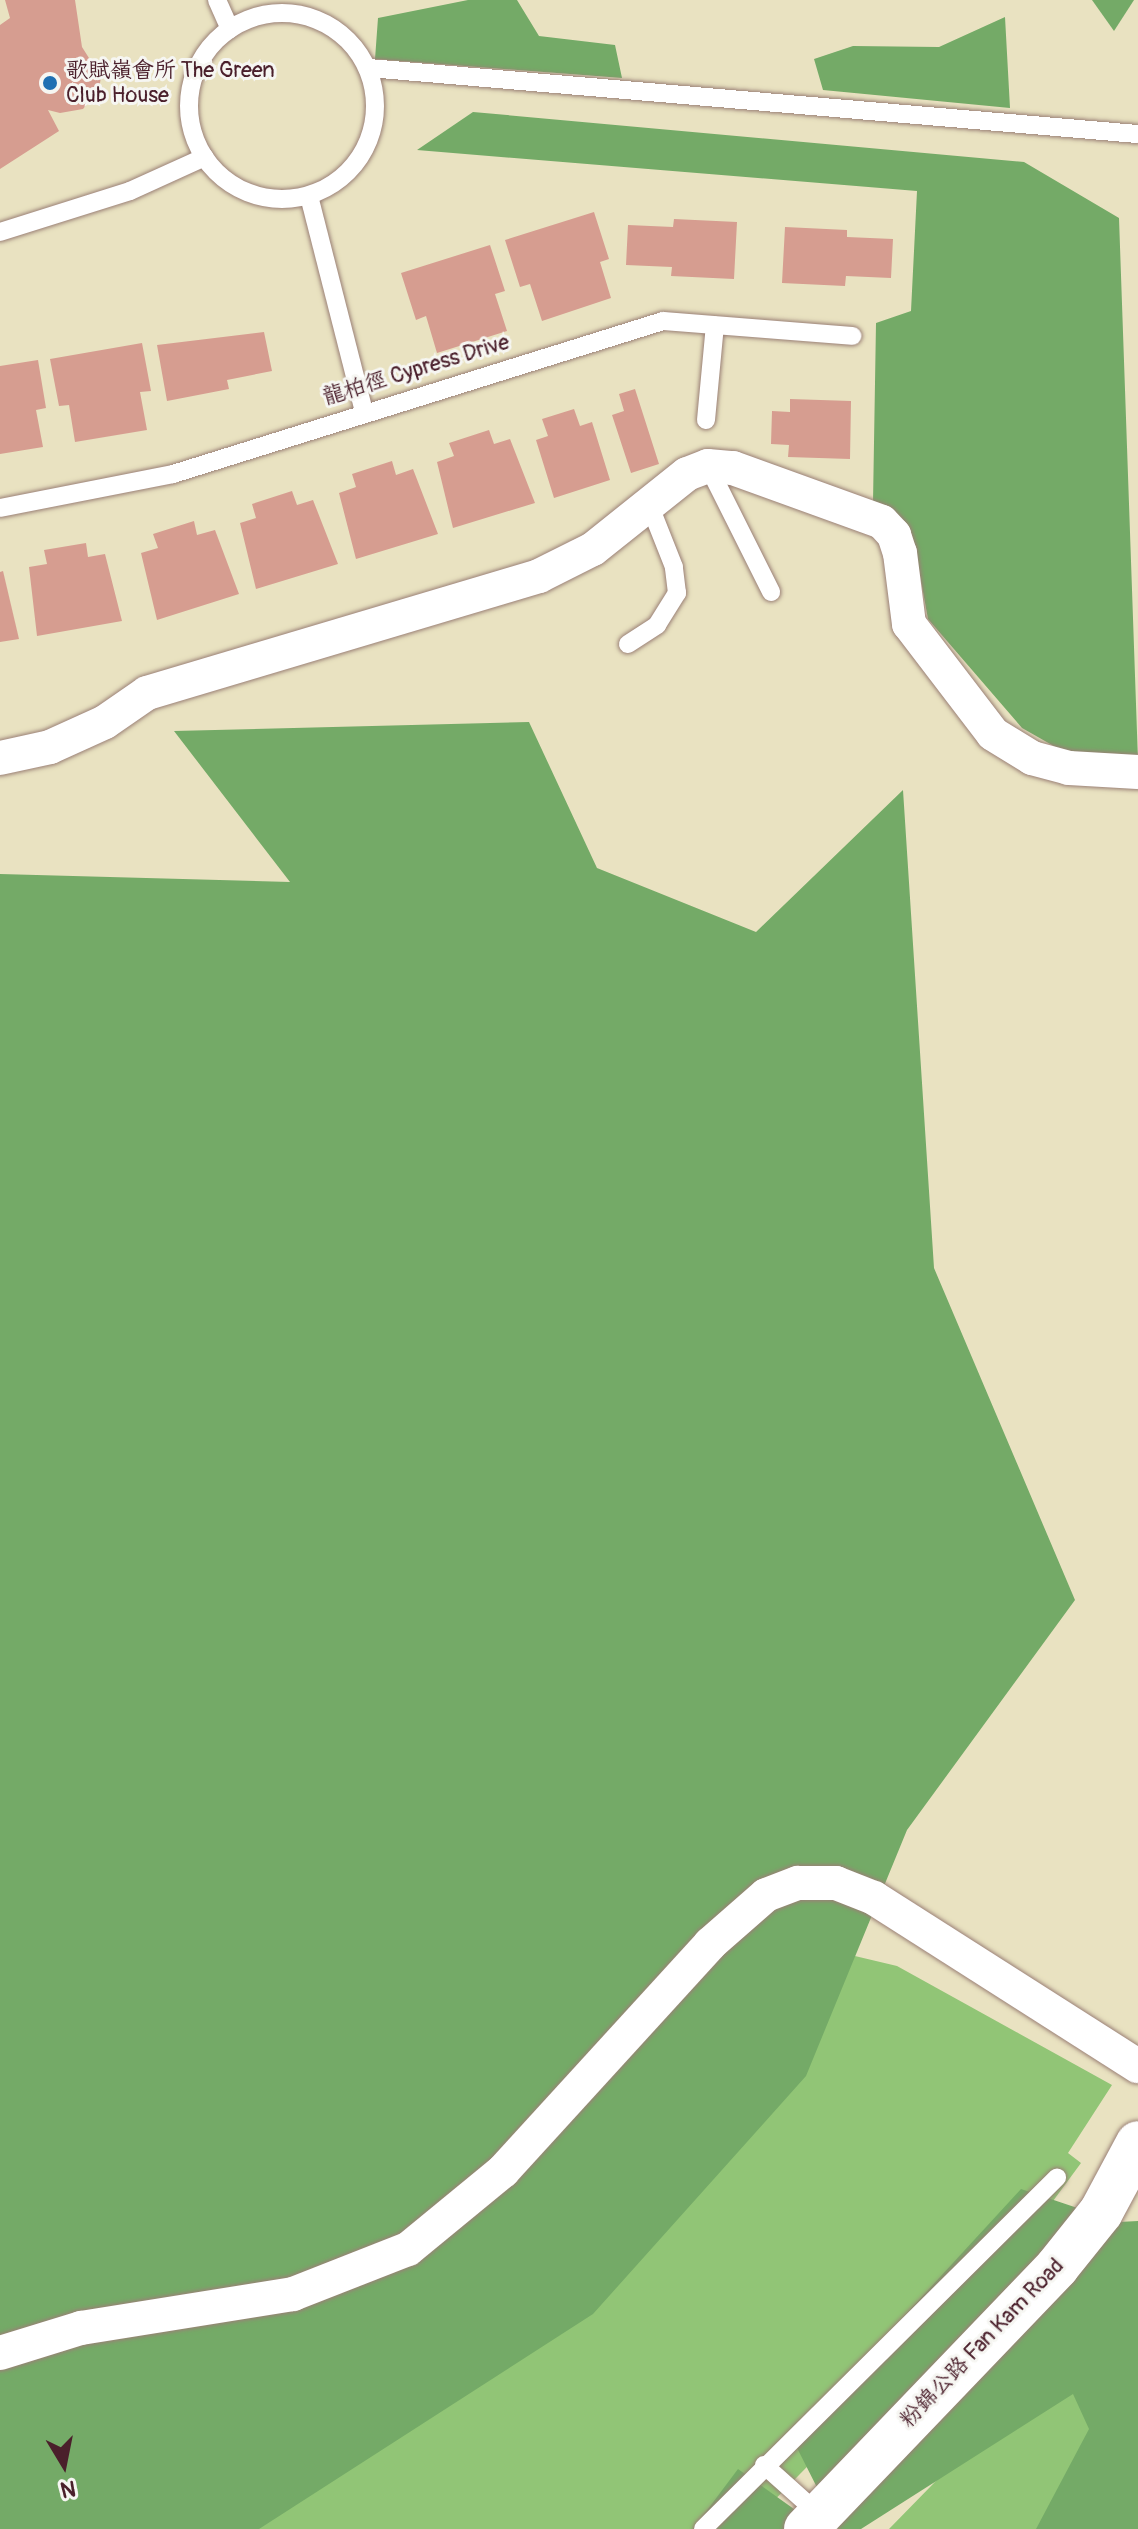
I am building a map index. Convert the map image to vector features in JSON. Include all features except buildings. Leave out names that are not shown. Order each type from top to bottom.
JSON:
[{"type":"main road","name":"粉錦公路 Fan Kam Road","points":[[817,2523],[1057,2267],[1101,2212],[1135,2158]]},
{"type":"street","points":[[0,758],[50,747],[105,722],[147,693],[539,576],[593,549],[687,474],[708,466],[733,468],[882,522],[894,535],[900,553],[909,624],[993,734],[1032,758],[1069,768],[1138,772]]},
{"type":"street","points":[[0,2353],[81,2328],[293,2294],[408,2249],[503,2171],[710,1944],[766,1895],[790,1885],[836,1883],[874,1898],[1138,2066]]},
{"type":"lane","points":[[217,0],[230,29]]},
{"type":"lane","points":[[273,13],[303,14],[330,25],[353,44],[369,68],[376,97],[374,129],[361,158],[338,182],[309,196],[277,200],[246,192],[218,175],[205,157],[189,119],[190,86],[201,59],[230,29],[273,13]]},
{"type":"lane","points":[[369,68],[1138,134]]},
{"type":"lane","points":[[0,232],[130,191],[205,157]]},
{"type":"lane","points":[[309,196],[364,412]]},
{"type":"lane","name":"龍柏徑 Cypress Drive","points":[[0,508],[173,474],[621,330],[663,321],[852,336]]},
{"type":"lane","points":[[706,420],[715,325]]},
{"type":"lane","points":[[708,466],[771,592]]},
{"type":"lane","points":[[628,644],[657,625],[677,593],[674,567],[649,504]]},
{"type":"lane","points":[[703,2529],[1057,2177]]},
{"type":"lane","points":[[764,2465],[817,2523]]},
{"type":"green space","points":[[468,0],[517,0],[539,36],[615,45],[622,78],[375,59],[378,18]]},
{"type":"green space","points":[[1092,0],[1134,0],[1114,31]]},
{"type":"green space","points":[[1005,17],[1010,108],[823,90],[814,59],[853,46],[939,47]]},
{"type":"green space","points":[[473,112],[1024,162],[1119,218],[1138,761],[1066,753],[1022,728],[928,619],[917,559],[873,502],[876,323],[911,311],[917,191],[417,150]]},
{"type":"green space","points":[[529,722],[597,868],[756,932],[903,790],[934,1268],[1075,1600],[907,1830],[806,2076],[593,2314],[259,2529],[0,2529],[0,874],[290,882],[174,731]]},
{"type":"green space","points":[[817,1947],[897,1966],[1112,2085],[1068,2153],[1081,2163],[1042,2216],[948,2323],[746,2529],[27,2529]]},
{"type":"green space","points":[[1021,2189],[1119,2222],[1138,2221],[1138,2529],[1036,2529],[1089,2429],[1073,2394],[861,2529],[838,2529],[792,2438]]},
{"type":"green space","points":[[1122,2280],[1138,2529],[889,2529],[1023,2392]]},
{"type":"green space","points":[[738,2469],[822,2529],[693,2529]]},
{"type":"place","name":"歌賦嶺會所 The Green Club House","points":[[50,83]]}]
